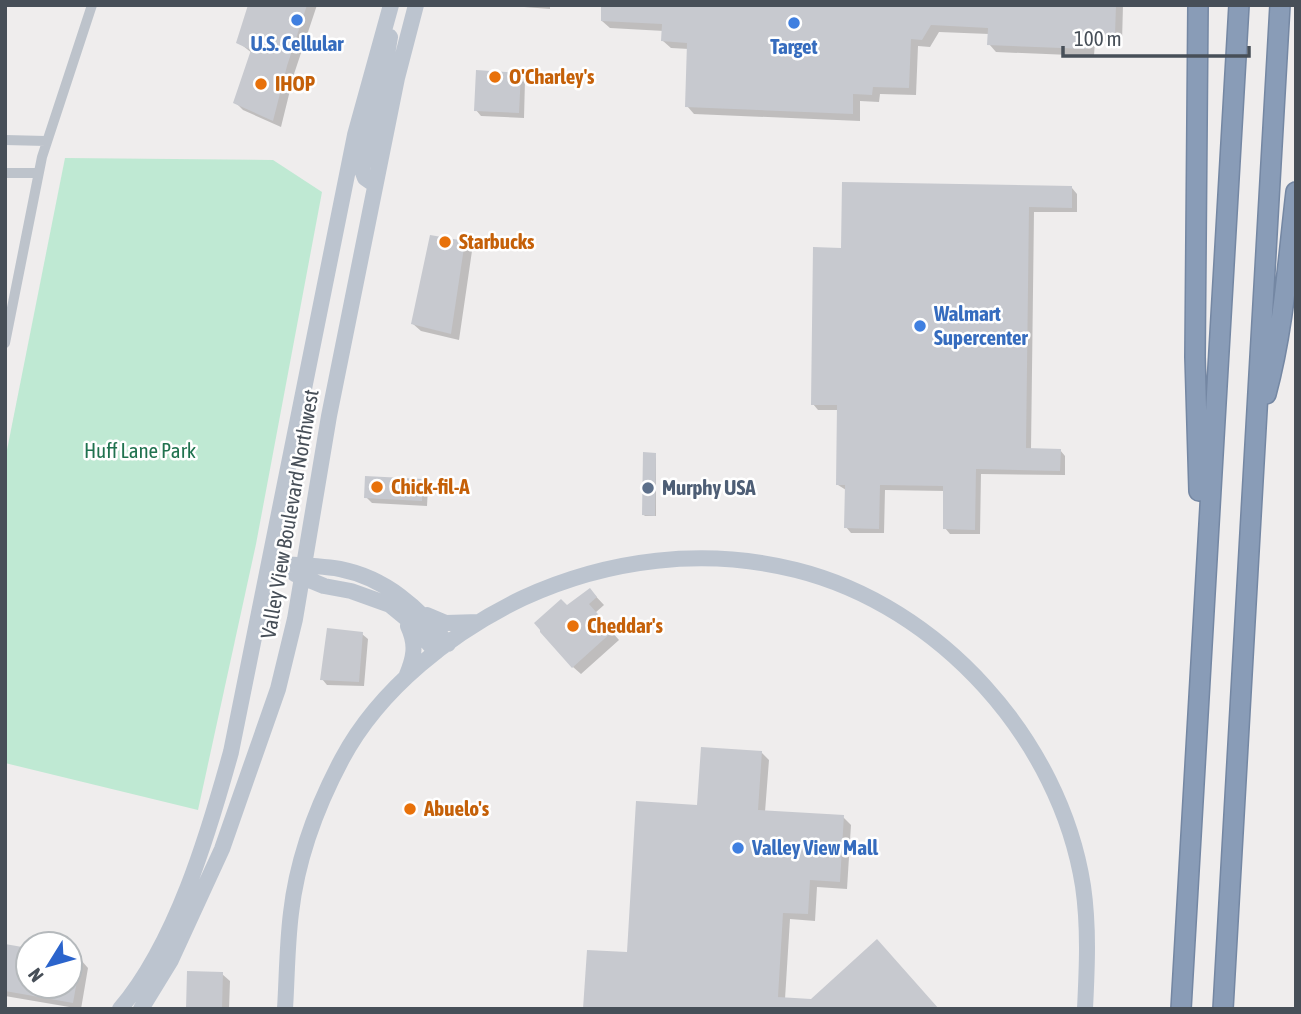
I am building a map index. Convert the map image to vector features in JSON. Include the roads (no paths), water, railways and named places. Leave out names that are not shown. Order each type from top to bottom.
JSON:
[{"type":"highway","points":[[1198,5],[1195,357],[1204,594]]},
{"type":"highway","points":[[1181,1009],[1238,5]]},
{"type":"highway","points":[[1223,1009],[1280,5]]},
{"type":"highway","points":[[1255,436],[1273,370],[1296,192]]},
{"type":"main road","name":"Valley View Boulevard Northwest","points":[[141,1009],[171,960],[205,888],[243,793],[278,689],[303,572],[329,416],[375,184],[397,78],[416,5]]},
{"type":"main road","name":"Valley View Boulevard Northwest","points":[[120,1009],[162,943],[182,899],[201,852],[226,769],[270,564],[355,135],[391,6]]},
{"type":"main road","points":[[375,184],[365,178],[362,170],[390,43],[391,6]]},
{"type":"main road","points":[[285,1009],[291,913],[305,846],[348,749],[369,719],[404,680],[479,622],[541,590],[593,572],[656,561],[697,558],[797,570],[849,588],[901,618],[950,652],[994,696],[1032,750],[1047,778],[1070,835],[1083,888],[1088,952],[1085,1009]]},
{"type":"main road","points":[[270,564],[303,572],[339,569],[357,573],[400,594],[418,610],[442,648]]},
{"type":"main road","points":[[303,572],[324,586],[373,598],[396,610],[442,648]]},
{"type":"main road","points":[[396,610],[414,638],[411,664],[404,680]]},
{"type":"main road","points":[[418,610],[446,623],[479,622]]},
{"type":"main road","points":[[205,888],[233,781],[231,772],[226,769]]},
{"type":"street","points":[[5,343],[46,141],[92,5]]},
{"type":"street","points":[[5,139],[46,141]]},
{"type":"street","points":[[5,173],[38,173]]},
{"type":"place","name":"U.S. Cellular","points":[[297,20]]},
{"type":"place","name":"Target","points":[[794,23]]},
{"type":"place","name":"O'Charley's","points":[[495,77]]},
{"type":"place","name":"IHOP","points":[[261,84]]},
{"type":"place","name":"Starbucks","points":[[445,242]]},
{"type":"place","name":"Walmart Supercenter","points":[[920,326]]},
{"type":"place","name":"Chick-fil-A","points":[[377,487]]},
{"type":"place","name":"Murphy USA","points":[[648,488]]},
{"type":"place","name":"Cheddar's","points":[[573,626]]},
{"type":"place","name":"Abuelo's","points":[[410,809]]},
{"type":"place","name":"Valley View Mall","points":[[738,848]]},
{"type":"park label","name":"Huff Lane Park","points":[[140,451]]}]
